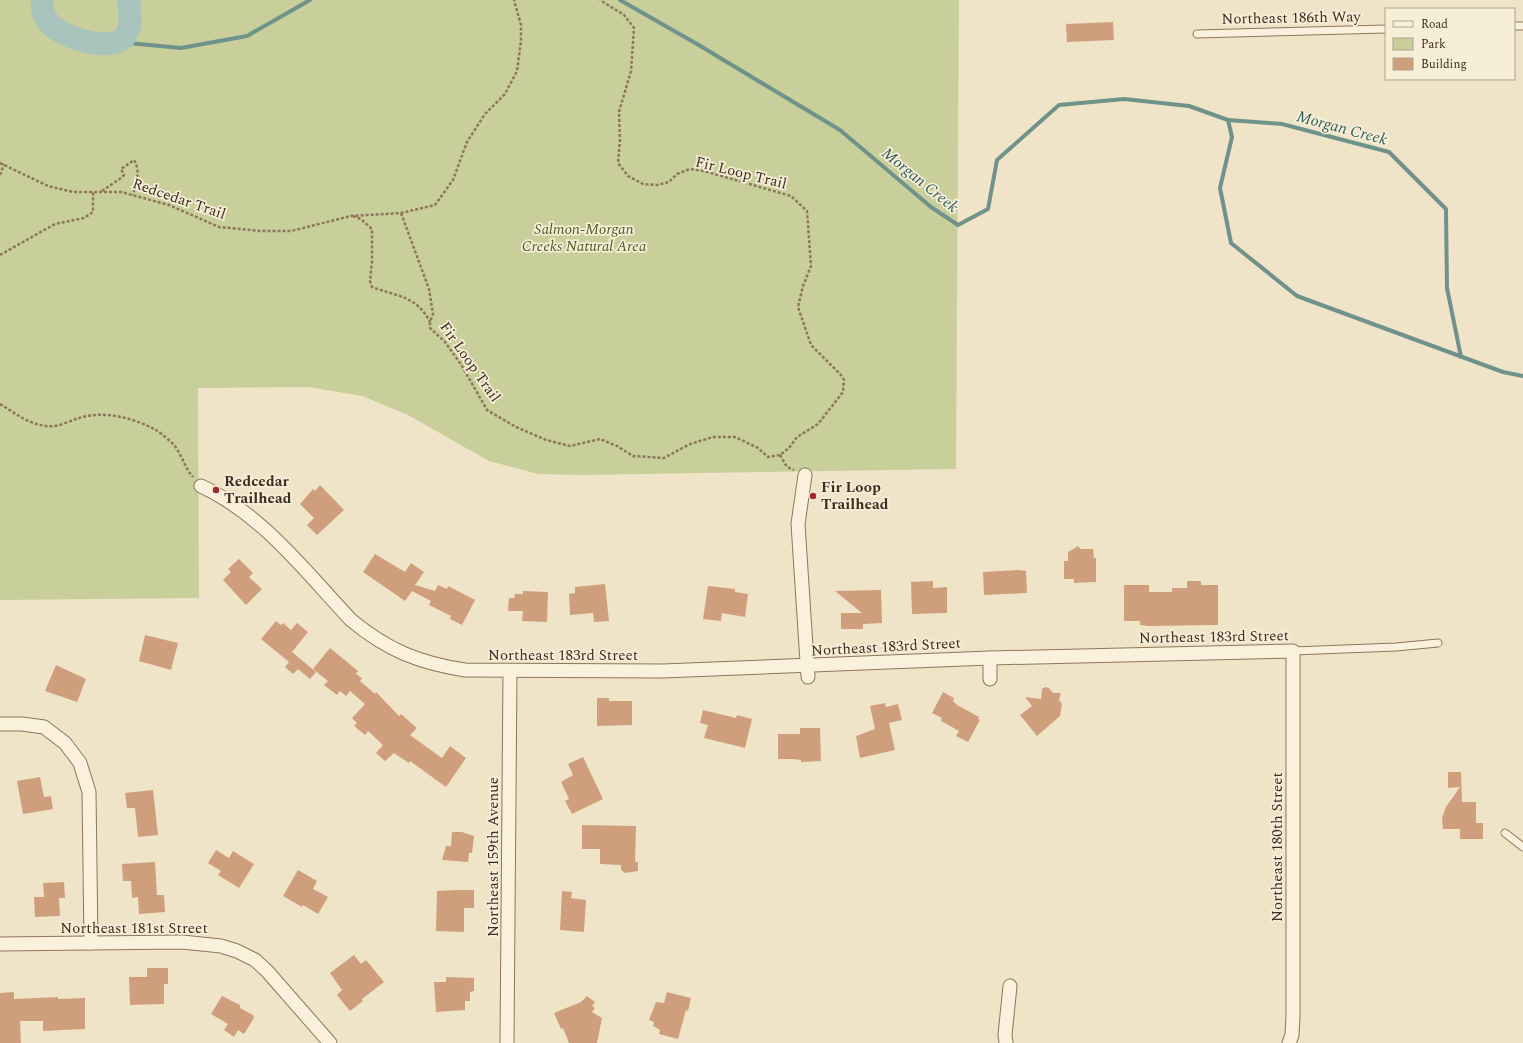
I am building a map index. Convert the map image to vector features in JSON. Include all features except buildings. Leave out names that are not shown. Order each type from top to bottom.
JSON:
[{"type":"street","points":[[805,475],[798,524],[808,671]]},
{"type":"street","name":"Northeast 183rd Street","points":[[201,486],[230,501],[254,519],[351,620],[382,643],[411,657],[439,666],[465,670],[808,671],[990,658],[1293,651]]},
{"type":"street","name":"Northeast 180th Street","points":[[1289,1043],[1292,1035],[1293,1000],[1293,651]]},
{"type":"street","points":[[990,658],[990,679]]},
{"type":"street","name":"Northeast 159th Avenue","points":[[507,1043],[510,671]]},
{"type":"street","points":[[0,724],[22,724],[44,728],[65,743],[80,762],[89,792],[92,944]]},
{"type":"street","name":"Northeast 181st Street","points":[[0,944],[182,942],[221,946],[237,951],[255,960],[267,971],[330,1043]]},
{"type":"street","points":[[1006,1043],[1005,1034],[1010,986]]},
{"type":"lane","name":"Northeast 186th Way","points":[[1197,34],[1385,29]]},
{"type":"lane","name":"Northeast 183rd Street","points":[[1293,651],[1396,647],[1438,643]]},
{"type":"lane","points":[[1505,833],[1523,847]]},
{"type":"path","points":[[400,213],[435,205],[453,180],[467,142],[485,114],[505,94],[517,71],[522,41],[521,24],[514,0]]},
{"type":"path","name":"Fir Loop Trail","points":[[400,213],[429,289],[433,314],[430,322],[430,328],[445,342],[462,366],[487,410],[516,427],[546,440],[570,446],[600,439],[617,446],[633,456],[664,458],[690,444],[713,437],[736,437],[758,448],[768,457],[780,455],[790,448],[797,437],[818,424],[843,392],[844,380],[842,375],[811,345],[798,307],[803,286],[811,266],[807,211],[791,196],[690,169],[676,174],[668,182],[657,185],[643,184],[628,176],[618,164],[620,140],[619,112],[630,71],[634,28],[624,15],[600,0]]},
{"type":"path","points":[[102,191],[122,178],[124,173],[121,169],[134,160],[137,165],[138,175],[133,195]]},
{"type":"path","name":"Redcedar Trail","points":[[0,163],[48,186],[73,192],[122,192],[169,205],[219,227],[261,231],[291,231],[351,216],[400,213]]},
{"type":"path","points":[[0,175],[4,164]]},
{"type":"path","points":[[0,255],[55,224],[84,218],[93,212],[93,191]]},
{"type":"path","points":[[351,216],[361,219],[372,229],[372,261],[370,281],[372,287],[411,300],[421,309],[430,322]]},
{"type":"path","points":[[0,404],[29,423],[48,427],[60,425],[81,417],[106,415],[128,418],[156,431],[178,450],[186,470],[201,486]]},
{"type":"path","points":[[780,455],[787,467],[805,475]]},
{"type":"green space","name":"Salmon-Morgan Creeks Natural Area","points":[[0,0],[959,0],[956,469],[583,475],[538,474],[489,461],[408,415],[362,396],[308,387],[198,388],[199,598],[0,600]]},
{"type":"waterway","points":[[42,0],[45,18],[56,29],[77,39],[102,44],[114,43],[123,39],[128,31],[130,20],[129,0]]},
{"type":"waterway","name":"Morgan Creek","points":[[118,42],[181,48],[247,36],[310,0]]},
{"type":"waterway","name":"Morgan Creek","points":[[620,0],[697,44],[840,130],[931,207],[958,225],[988,209],[997,160],[1059,105],[1124,99],[1189,106],[1228,120],[1232,137],[1220,188],[1231,243],[1297,296],[1503,372],[1523,376]]},
{"type":"waterway","name":"Morgan Creek","points":[[1228,120],[1282,124],[1389,152],[1446,209],[1447,288],[1461,357]]},
{"type":"place","name":"Redcedar Trailhead","points":[[216,490]]},
{"type":"place","name":"Fir Loop Trailhead","points":[[813,496]]}]
